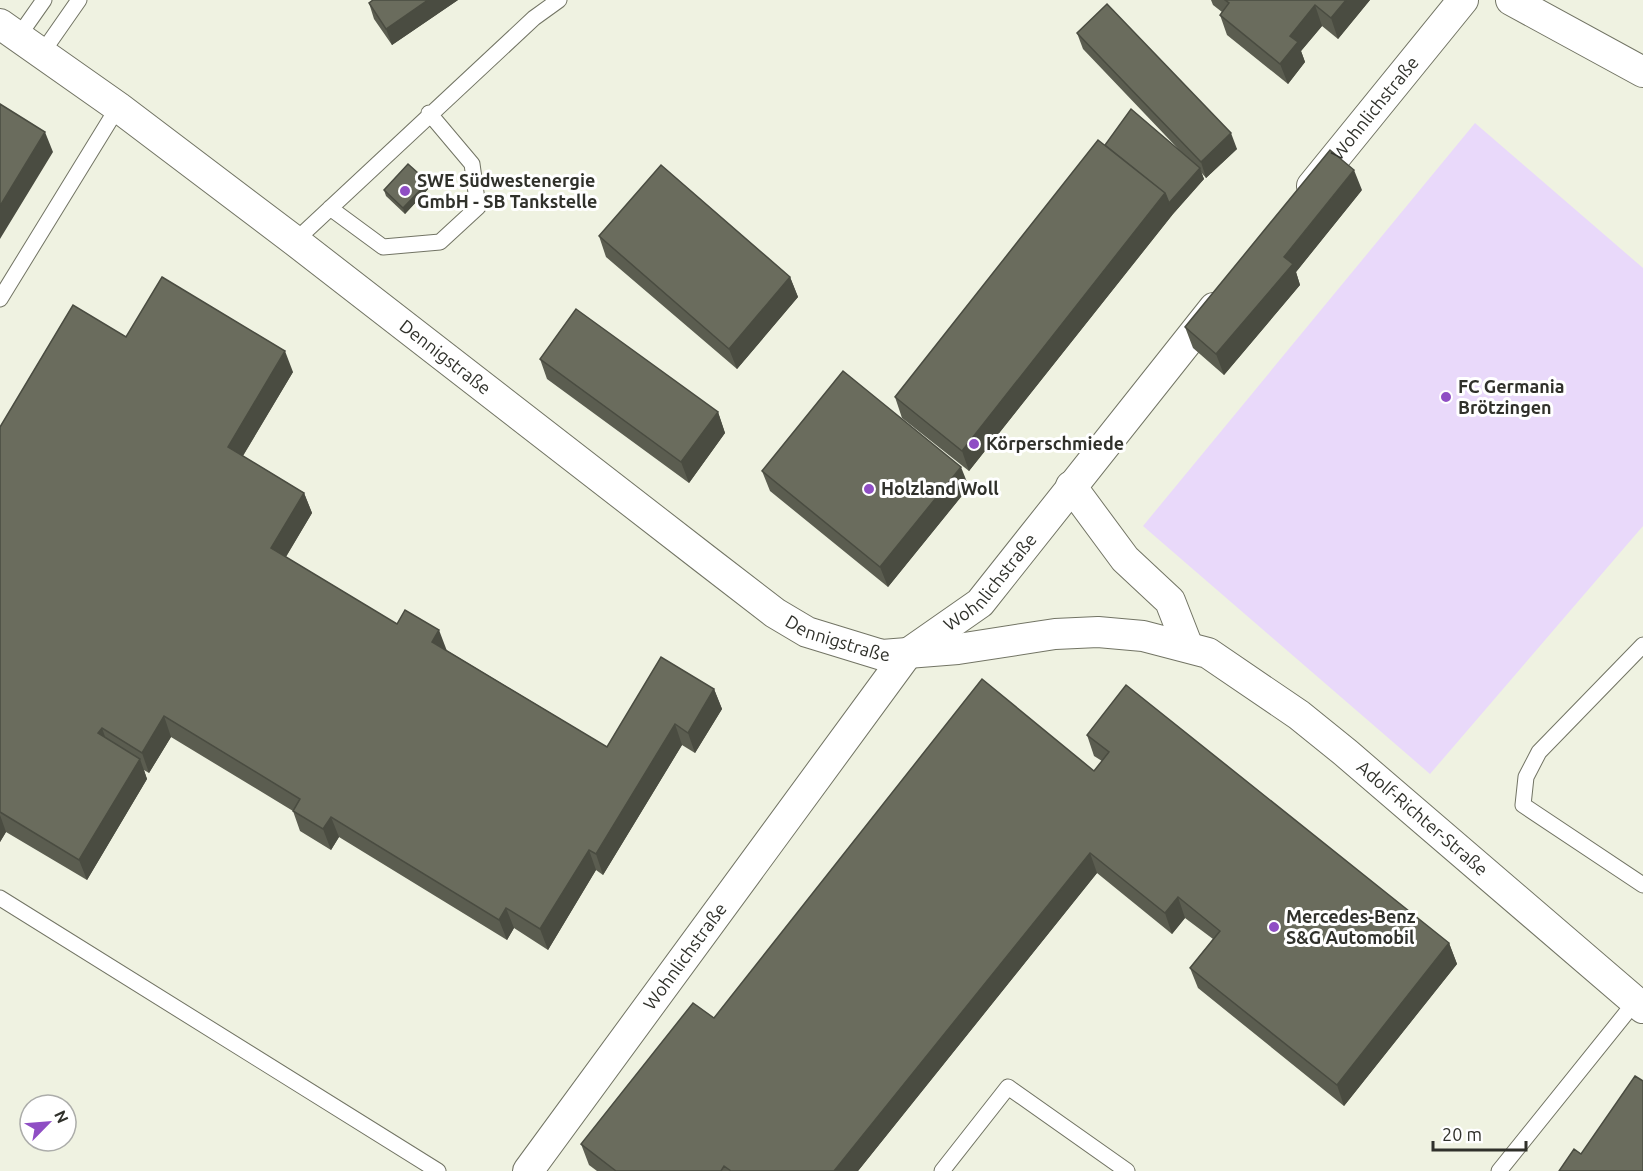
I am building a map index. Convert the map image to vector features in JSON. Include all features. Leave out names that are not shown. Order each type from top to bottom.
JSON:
[{"type":"street","name":"Wohnlichstraße","points":[[1296,206],[1463,0]]},
{"type":"street","points":[[1511,0],[1643,72]]},
{"type":"street","name":"Dennigstraße","points":[[20,38],[118,107],[295,241],[775,613],[807,632],[855,648],[882,655],[907,654]]},
{"type":"street","name":"Wohnlichstraße","points":[[528,1171],[907,654],[980,603],[1229,290]]},
{"type":"street","points":[[1071,486],[1125,559],[1170,600],[1188,647]]},
{"type":"street","name":"Adolf-Richter-Straße","points":[[907,654],[1055,634],[1098,632],[1143,636],[1208,653],[1299,714],[1639,1005]]},
{"type":"lane","points":[[20,38],[44,0]]},
{"type":"lane","points":[[20,38],[80,0]]},
{"type":"lane","points":[[295,241],[429,113],[534,18],[559,0]]},
{"type":"lane","points":[[0,299],[118,107]]},
{"type":"lane","points":[[330,208],[383,247],[440,242],[478,207],[472,164],[429,113]]},
{"type":"lane","points":[[1643,645],[1539,752],[1526,777],[1523,805],[1643,885]]},
{"type":"lane","points":[[0,897],[438,1171]]},
{"type":"lane","points":[[1499,1171],[1639,1005]]},
{"type":"lane","points":[[942,1171],[1008,1087],[1127,1171]]},
{"type":"shaded area","name":"FC Germania Brötzingen","points":[[1475,123],[1643,268],[1643,526],[1430,774],[1143,526]]},
{"type":"building","points":[[373,0],[428,0],[386,29],[369,3]]},
{"type":"building","points":[[1225,0],[1346,0],[1331,18],[1315,5],[1290,36],[1298,42],[1280,64],[1220,15],[1229,3]]},
{"type":"building","points":[[1107,4],[1231,133],[1201,162],[1077,33]]},
{"type":"building","points":[[0,104],[45,132],[0,206]]},
{"type":"building","points":[[1131,109],[1200,168],[1169,203],[1165,193],[1105,145]]},
{"type":"building","points":[[1098,140],[1165,193],[962,451],[895,397]]},
{"type":"building","points":[[1330,150],[1354,170],[1284,257],[1293,264],[1216,354],[1185,327]]},
{"type":"building","points":[[408,164],[428,182],[403,208],[384,190]]},
{"type":"building","points":[[661,165],[790,277],[729,349],[599,236]]},
{"type":"building","points":[[162,277],[285,351],[228,447],[304,493],[271,548],[397,624],[405,610],[439,630],[432,642],[607,747],[661,657],[714,689],[688,733],[675,724],[596,854],[589,850],[540,929],[506,908],[499,920],[331,817],[323,829],[293,811],[300,799],[164,716],[142,753],[102,728],[98,733],[140,759],[79,860],[0,812],[0,427],[73,305],[126,337]]},
{"type":"building","points":[[576,309],[718,412],[681,462],[540,359]]},
{"type":"building","name":"Holzland Woll","points":[[843,371],[961,467],[880,567],[762,471]]},
{"type":"building","points":[[982,679],[1094,771],[1109,752],[1087,735],[1126,685],[1449,943],[1337,1085],[1190,968],[1220,931],[1178,897],[1165,913],[1090,853],[834,1171],[731,1171],[724,1166],[721,1171],[616,1171],[581,1144],[693,1003],[714,1018]]},
{"type":"building","points":[[1635,1076],[1643,1081],[1643,1171],[1559,1171],[1574,1149],[1581,1154]]},
{"type":"place","name":"SWE Südwestenergie GmbH - SB Tankstelle","points":[[405,191]]},
{"type":"place","name":"FC Germania Brötzingen","points":[[1446,397]]},
{"type":"place","name":"Körperschmiede","points":[[974,444]]},
{"type":"place","name":"Holzland Woll","points":[[869,489]]},
{"type":"place","name":"Mercedes-Benz S&G Automobil","points":[[1274,927]]}]
